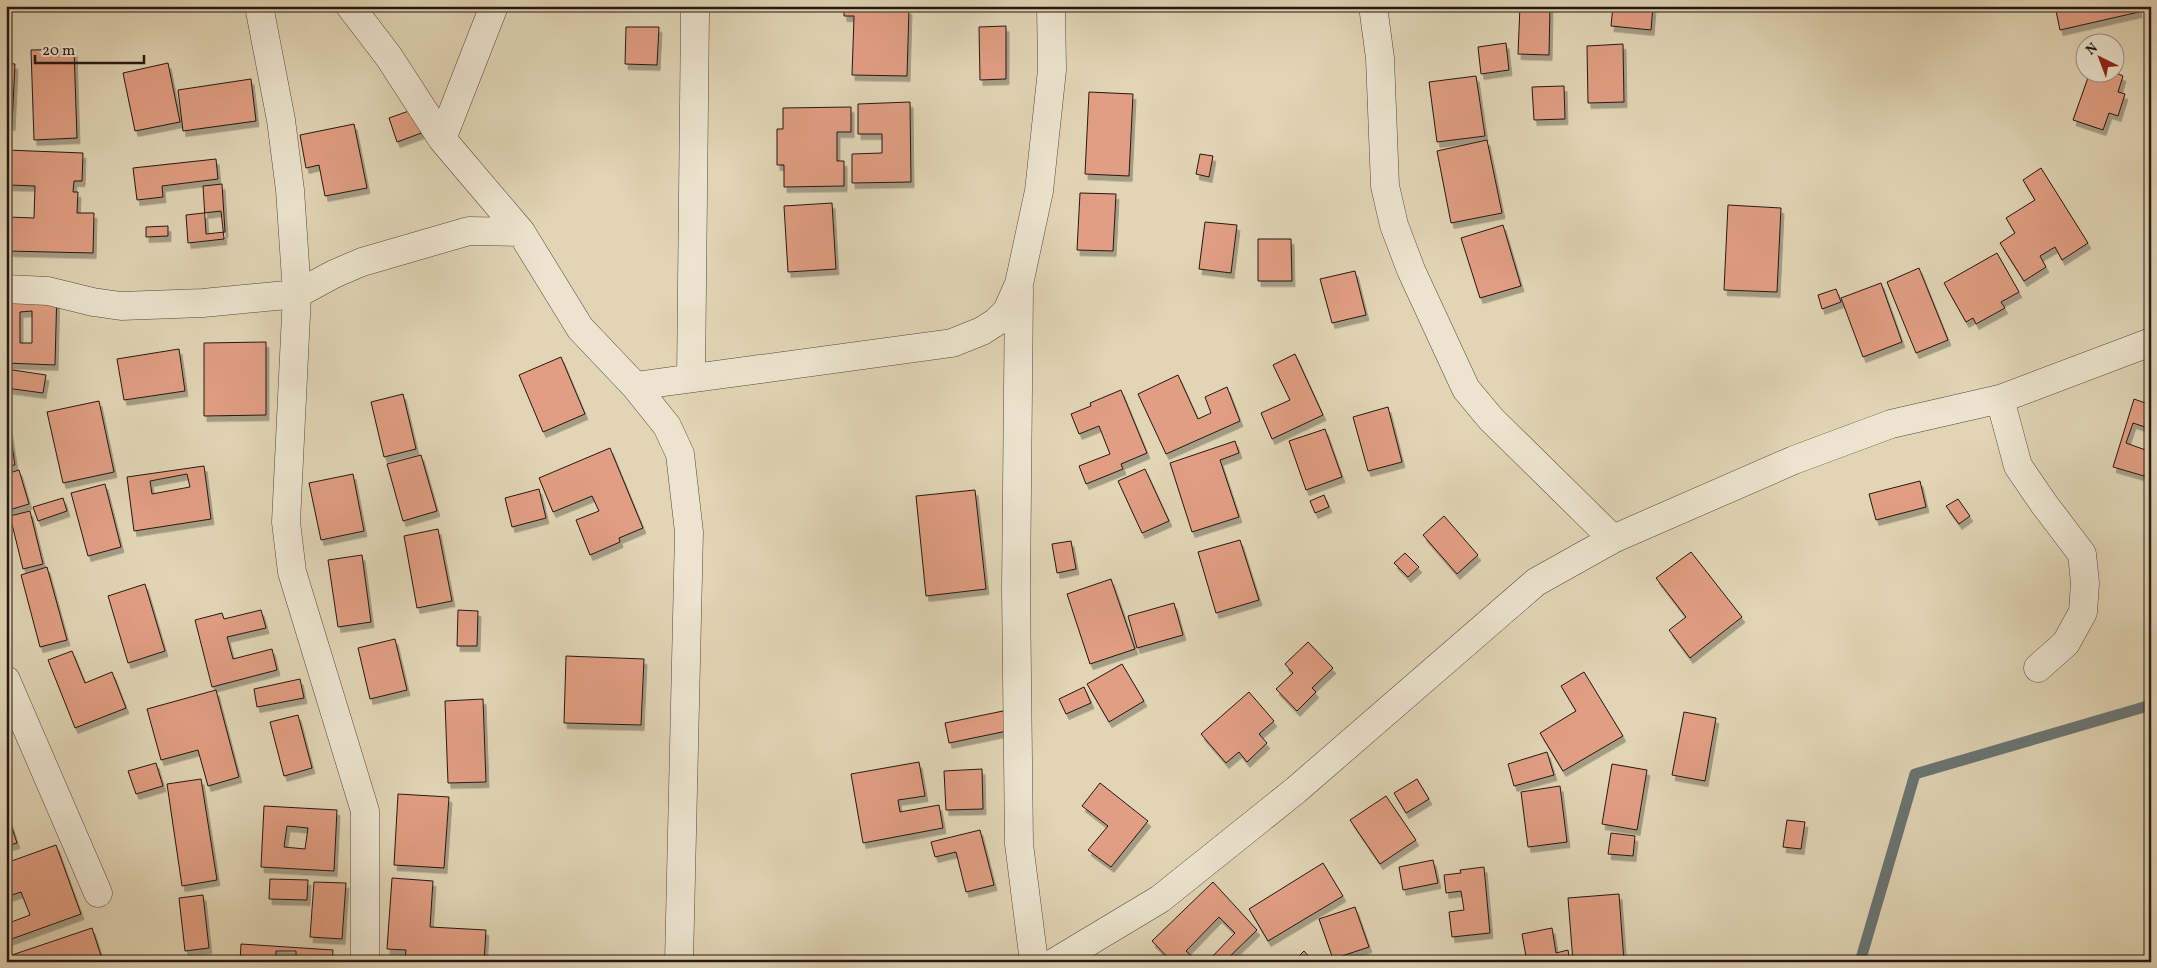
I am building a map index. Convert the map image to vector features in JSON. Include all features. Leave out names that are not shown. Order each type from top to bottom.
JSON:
[{"type":"street","points":[[260,6],[281,120],[290,190],[298,294],[286,522],[292,572],[365,811],[365,962]]},
{"type":"street","points":[[350,6],[389,57],[442,139],[522,232],[580,328],[635,386],[667,426],[680,454],[689,532],[679,962]]},
{"type":"street","points":[[442,139],[494,6]]},
{"type":"street","points":[[691,378],[695,13],[697,6]]},
{"type":"street","points":[[635,386],[952,343],[982,331],[1007,312],[1019,284],[1039,191],[1052,70],[1051,6]]},
{"type":"street","points":[[1373,6],[1380,58],[1384,186],[1394,225],[1411,270],[1466,389],[1491,419],[1613,539]]},
{"type":"street","points":[[6,290],[48,291],[93,302],[121,306],[203,303],[298,294],[334,274],[362,262],[469,230],[522,232]]},
{"type":"street","points":[[1019,284],[1016,590],[1019,844],[1034,962]]},
{"type":"street","points":[[1055,962],[1160,899],[1296,790],[1536,582],[1613,539],[1794,460],[1891,424],[2000,399],[2151,342]]},
{"type":"street","points":[[2000,399],[2018,466],[2082,554],[2085,583],[2083,612],[2066,643],[2038,668]]},
{"type":"street","points":[[6,680],[98,893]]},
{"type":"building","points":[[844,6],[904,6],[904,8],[909,9],[907,76],[852,75],[854,16],[844,16]]},
{"type":"building","points":[[1520,6],[1550,6],[1549,55],[1518,54]]},
{"type":"building","points":[[1613,6],[1653,6],[1651,30],[1611,26]]},
{"type":"building","points":[[2055,6],[2138,6],[2139,12],[2060,30]]},
{"type":"building","points":[[1006,26],[1006,79],[980,80],[979,27]]},
{"type":"building","points":[[626,27],[659,27],[657,65],[625,64]]},
{"type":"building","points":[[1506,43],[1509,70],[1481,74],[1478,47]]},
{"type":"building","points":[[1623,44],[1624,102],[1588,103],[1587,46]]},
{"type":"building","points":[[74,49],[77,138],[34,140],[31,50]]},
{"type":"building","points":[[6,63],[15,64],[12,125],[6,125]]},
{"type":"building","points":[[168,63],[180,122],[135,131],[123,73]]},
{"type":"building","points":[[1476,76],[1485,136],[1437,142],[1429,82]]},
{"type":"building","points":[[251,79],[256,121],[183,131],[178,90]]},
{"type":"building","points":[[2086,82],[2121,82],[2118,92],[2125,94],[2118,116],[2109,113],[2103,130],[2073,120]]},
{"type":"building","points":[[1564,86],[1565,119],[1534,120],[1532,87]]},
{"type":"building","points":[[1089,92],[1133,94],[1129,176],[1085,174]]},
{"type":"building","points":[[910,102],[911,182],[852,183],[852,154],[882,153],[882,134],[858,134],[858,104]]},
{"type":"building","points":[[426,105],[435,128],[397,142],[389,118]]},
{"type":"building","points":[[851,107],[851,132],[837,132],[837,161],[844,161],[844,186],[784,187],[784,165],[777,165],[777,129],[783,129],[783,108]]},
{"type":"building","points":[[354,124],[367,188],[325,196],[319,165],[306,168],[300,135]]},
{"type":"building","points":[[1487,140],[1502,213],[1451,223],[1437,151]]},
{"type":"building","points":[[6,150],[83,153],[82,181],[74,181],[73,192],[78,192],[77,213],[94,213],[93,253],[8,251],[9,236],[6,236]],"holes":[[[9,185],[35,186],[34,218],[8,217]]]},
{"type":"building","points":[[1200,154],[1213,156],[1209,177],[1196,174]]},
{"type":"building","points":[[216,159],[218,179],[162,186],[163,197],[137,200],[133,168]]},
{"type":"building","points":[[2041,168],[2088,243],[2062,260],[2055,247],[2040,256],[2046,267],[2024,281],[2000,243],[2015,233],[2006,218],[2035,200],[2023,180]]},
{"type":"building","points":[[222,184],[225,232],[206,234],[203,186]]},
{"type":"building","points":[[1080,193],[1116,194],[1113,251],[1077,250]]},
{"type":"building","points":[[832,203],[836,269],[788,272],[784,206]]},
{"type":"building","points":[[1728,205],[1781,208],[1777,292],[1724,290]]},
{"type":"building","points":[[221,211],[224,239],[188,243],[186,215]]},
{"type":"building","points":[[1205,222],[1237,225],[1231,273],[1199,269]]},
{"type":"building","points":[[1503,225],[1521,286],[1480,298],[1461,238]]},
{"type":"building","points":[[168,226],[168,236],[146,237],[146,227]]},
{"type":"building","points":[[1258,239],[1291,239],[1292,281],[1258,281]]},
{"type":"building","points":[[1997,253],[2019,292],[2001,302],[2005,308],[1976,324],[1973,318],[1966,322],[1944,283]]},
{"type":"building","points":[[1919,268],[1948,340],[1916,353],[1887,282]]},
{"type":"building","points":[[1355,271],[1366,315],[1332,323],[1320,279]]},
{"type":"building","points":[[1881,283],[1902,342],[1863,357],[1841,298]]},
{"type":"building","points":[[6,286],[57,288],[55,365],[6,363]],"holes":[[[32,311],[32,343],[20,343],[20,312]]]},
{"type":"building","points":[[1836,289],[1841,302],[1822,309],[1818,295]]},
{"type":"building","points":[[266,342],[266,415],[204,416],[204,343]]},
{"type":"building","points":[[179,349],[185,391],[124,400],[117,359]]},
{"type":"building","points":[[1295,354],[1323,415],[1272,439],[1261,413],[1290,400],[1273,365]]},
{"type":"building","points":[[561,357],[585,414],[543,432],[519,375]]},
{"type":"building","points":[[6,369],[46,375],[43,393],[6,388]]},
{"type":"building","points":[[1178,375],[1198,419],[1211,413],[1205,397],[1227,387],[1240,421],[1166,454],[1138,394]]},
{"type":"building","points":[[1121,390],[1147,453],[1121,464],[1123,469],[1086,484],[1079,466],[1110,454],[1099,426],[1079,434],[1071,414],[1091,406],[1090,403]]},
{"type":"building","points":[[403,394],[416,449],[384,457],[371,402]]},
{"type":"building","points":[[2134,399],[2151,405],[2151,429],[2133,423],[2126,443],[2151,452],[2151,478],[2113,467]]},
{"type":"building","points":[[99,401],[114,472],[63,483],[47,412]]},
{"type":"building","points":[[1388,407],[1402,462],[1368,471],[1353,417]]},
{"type":"building","points":[[6,420],[8,420],[15,465],[6,466]]},
{"type":"building","points":[[1325,429],[1342,477],[1306,490],[1289,441]]},
{"type":"building","points":[[1235,441],[1239,453],[1220,460],[1239,517],[1192,532],[1170,463]]},
{"type":"building","points":[[610,448],[643,528],[619,538],[620,542],[590,555],[576,520],[599,511],[592,496],[553,512],[539,478]]},
{"type":"building","points":[[421,455],[437,511],[403,521],[387,464]]},
{"type":"building","points":[[204,466],[211,519],[134,531],[127,477]],"holes":[[[187,474],[190,487],[152,494],[150,481]]]},
{"type":"building","points":[[1145,469],[1169,521],[1142,533],[1118,481]]},
{"type":"building","points":[[19,470],[29,504],[6,511],[6,474]]},
{"type":"building","points":[[353,474],[364,531],[321,540],[309,483]]},
{"type":"building","points":[[1920,481],[1926,507],[1876,520],[1869,494]]},
{"type":"building","points":[[105,484],[121,547],[88,556],[71,493]]},
{"type":"building","points":[[539,489],[546,518],[512,527],[505,498]]},
{"type":"building","points":[[975,490],[986,589],[926,596],[916,496]]},
{"type":"building","points":[[1324,495],[1329,507],[1315,513],[1310,501]]},
{"type":"building","points":[[63,498],[67,511],[38,521],[33,507]]},
{"type":"building","points":[[1958,499],[1970,516],[1959,524],[1946,506]]},
{"type":"building","points":[[30,511],[43,564],[23,569],[10,516]]},
{"type":"building","points":[[1444,516],[1478,555],[1457,574],[1423,535]]},
{"type":"building","points":[[438,529],[452,601],[417,608],[404,536]]},
{"type":"building","points":[[1240,540],[1259,600],[1216,613],[1198,552]]},
{"type":"building","points":[[1071,541],[1076,569],[1057,573],[1052,544]]},
{"type":"building","points":[[1691,552],[1742,617],[1690,658],[1669,630],[1686,617],[1656,578]]},
{"type":"building","points":[[1405,553],[1419,567],[1408,577],[1394,563]]},
{"type":"building","points":[[362,555],[371,622],[338,627],[328,560]]},
{"type":"building","points":[[47,567],[67,640],[40,647],[21,575]]},
{"type":"building","points":[[1111,579],[1135,649],[1090,664],[1067,594]]},
{"type":"building","points":[[145,584],[165,651],[128,663],[108,596]]},
{"type":"building","points":[[1174,603],[1183,635],[1137,648],[1128,616]]},
{"type":"building","points":[[261,610],[266,628],[227,637],[233,659],[272,649],[277,670],[212,687],[195,620],[222,613],[224,619]]},
{"type":"building","points":[[458,610],[478,611],[477,646],[457,646]]},
{"type":"building","points":[[395,639],[407,690],[370,699],[358,648]]},
{"type":"building","points":[[1308,642],[1333,668],[1312,688],[1316,692],[1297,711],[1276,689],[1293,673],[1285,664]]},
{"type":"building","points":[[72,651],[85,683],[112,672],[126,708],[75,728],[48,660]]},
{"type":"building","points":[[566,656],[644,659],[641,725],[564,723]]},
{"type":"building","points":[[1122,664],[1144,701],[1109,722],[1087,684]]},
{"type":"building","points":[[1584,672],[1623,736],[1563,771],[1540,733],[1576,711],[1561,686]]},
{"type":"building","points":[[300,679],[304,698],[257,707],[254,689]]},
{"type":"building","points":[[1084,687],[1091,703],[1066,714],[1059,699]]},
{"type":"building","points":[[216,690],[239,777],[208,786],[198,750],[161,760],[147,709]]},
{"type":"building","points":[[1249,692],[1274,721],[1259,734],[1267,743],[1247,762],[1239,752],[1226,763],[1201,734]]},
{"type":"building","points":[[483,699],[486,782],[448,783],[445,701]]},
{"type":"building","points":[[1003,711],[1007,731],[949,743],[945,723]]},
{"type":"building","points":[[1684,712],[1716,718],[1705,781],[1672,775]]},
{"type":"building","points":[[298,715],[312,768],[284,776],[270,722]]},
{"type":"building","points":[[1547,752],[1554,775],[1514,786],[1508,764]]},
{"type":"building","points":[[919,762],[925,796],[898,800],[900,812],[939,805],[943,828],[863,843],[851,774]]},
{"type":"building","points":[[156,763],[163,786],[136,794],[128,771]]},
{"type":"building","points":[[1612,764],[1647,770],[1637,830],[1602,824]]},
{"type":"building","points":[[982,769],[983,809],[946,810],[944,771]]},
{"type":"building","points":[[201,779],[217,880],[182,886],[167,784]]},
{"type":"building","points":[[1417,779],[1429,799],[1406,813],[1394,793]]},
{"type":"building","points":[[1100,783],[1148,821],[1111,867],[1088,850],[1108,826],[1082,806]]},
{"type":"building","points":[[1560,786],[1567,842],[1528,847],[1521,792]]},
{"type":"building","points":[[398,794],[449,797],[444,868],[394,865]]},
{"type":"building","points":[[1386,796],[1416,840],[1380,864],[1350,820]]},
{"type":"building","points":[[264,806],[337,810],[334,871],[261,867]],"holes":[[[287,826],[308,828],[305,849],[284,847]]]},
{"type":"building","points":[[6,810],[17,843],[6,846]]},
{"type":"building","points":[[1787,820],[1805,822],[1801,849],[1783,847]]},
{"type":"building","points":[[980,830],[994,885],[966,892],[956,852],[935,857],[931,842]]},
{"type":"building","points":[[1611,833],[1635,836],[1633,856],[1608,854]]},
{"type":"building","points":[[56,845],[81,914],[6,941],[6,924],[30,915],[21,892],[6,897],[6,863]]},
{"type":"building","points":[[1433,860],[1438,883],[1403,890],[1399,867]]},
{"type":"building","points":[[1323,863],[1343,896],[1268,941],[1249,909]]},
{"type":"building","points":[[1484,867],[1490,933],[1452,937],[1449,912],[1464,910],[1461,891],[1446,893],[1444,875],[1461,873],[1460,870]]},
{"type":"building","points":[[392,878],[433,881],[430,927],[486,930],[484,962],[405,960],[406,950],[387,949]]},
{"type":"building","points":[[270,879],[308,880],[307,900],[269,899]]},
{"type":"building","points":[[314,882],[346,883],[342,939],[310,937]]},
{"type":"building","points":[[1213,882],[1257,930],[1224,962],[1207,962],[1235,933],[1219,917],[1186,951],[1198,962],[1172,962],[1152,941]]},
{"type":"building","points":[[1619,894],[1624,962],[1573,962],[1568,898]]},
{"type":"building","points":[[203,895],[209,948],[185,951],[179,898]]},
{"type":"building","points":[[1355,907],[1369,947],[1333,959],[1319,919]]},
{"type":"building","points":[[92,928],[103,962],[6,962],[6,957]]},
{"type":"building","points":[[1552,928],[1556,953],[1568,950],[1570,962],[1527,962],[1522,934]]},
{"type":"building","points":[[241,944],[333,950],[332,962],[296,962],[296,951],[276,951],[276,962],[240,962]]},
{"type":"building","points":[[1304,951],[1314,962],[1293,962]]},
{"type":"waterway","points":[[1860,962],[1915,774],[2151,705]]}]
